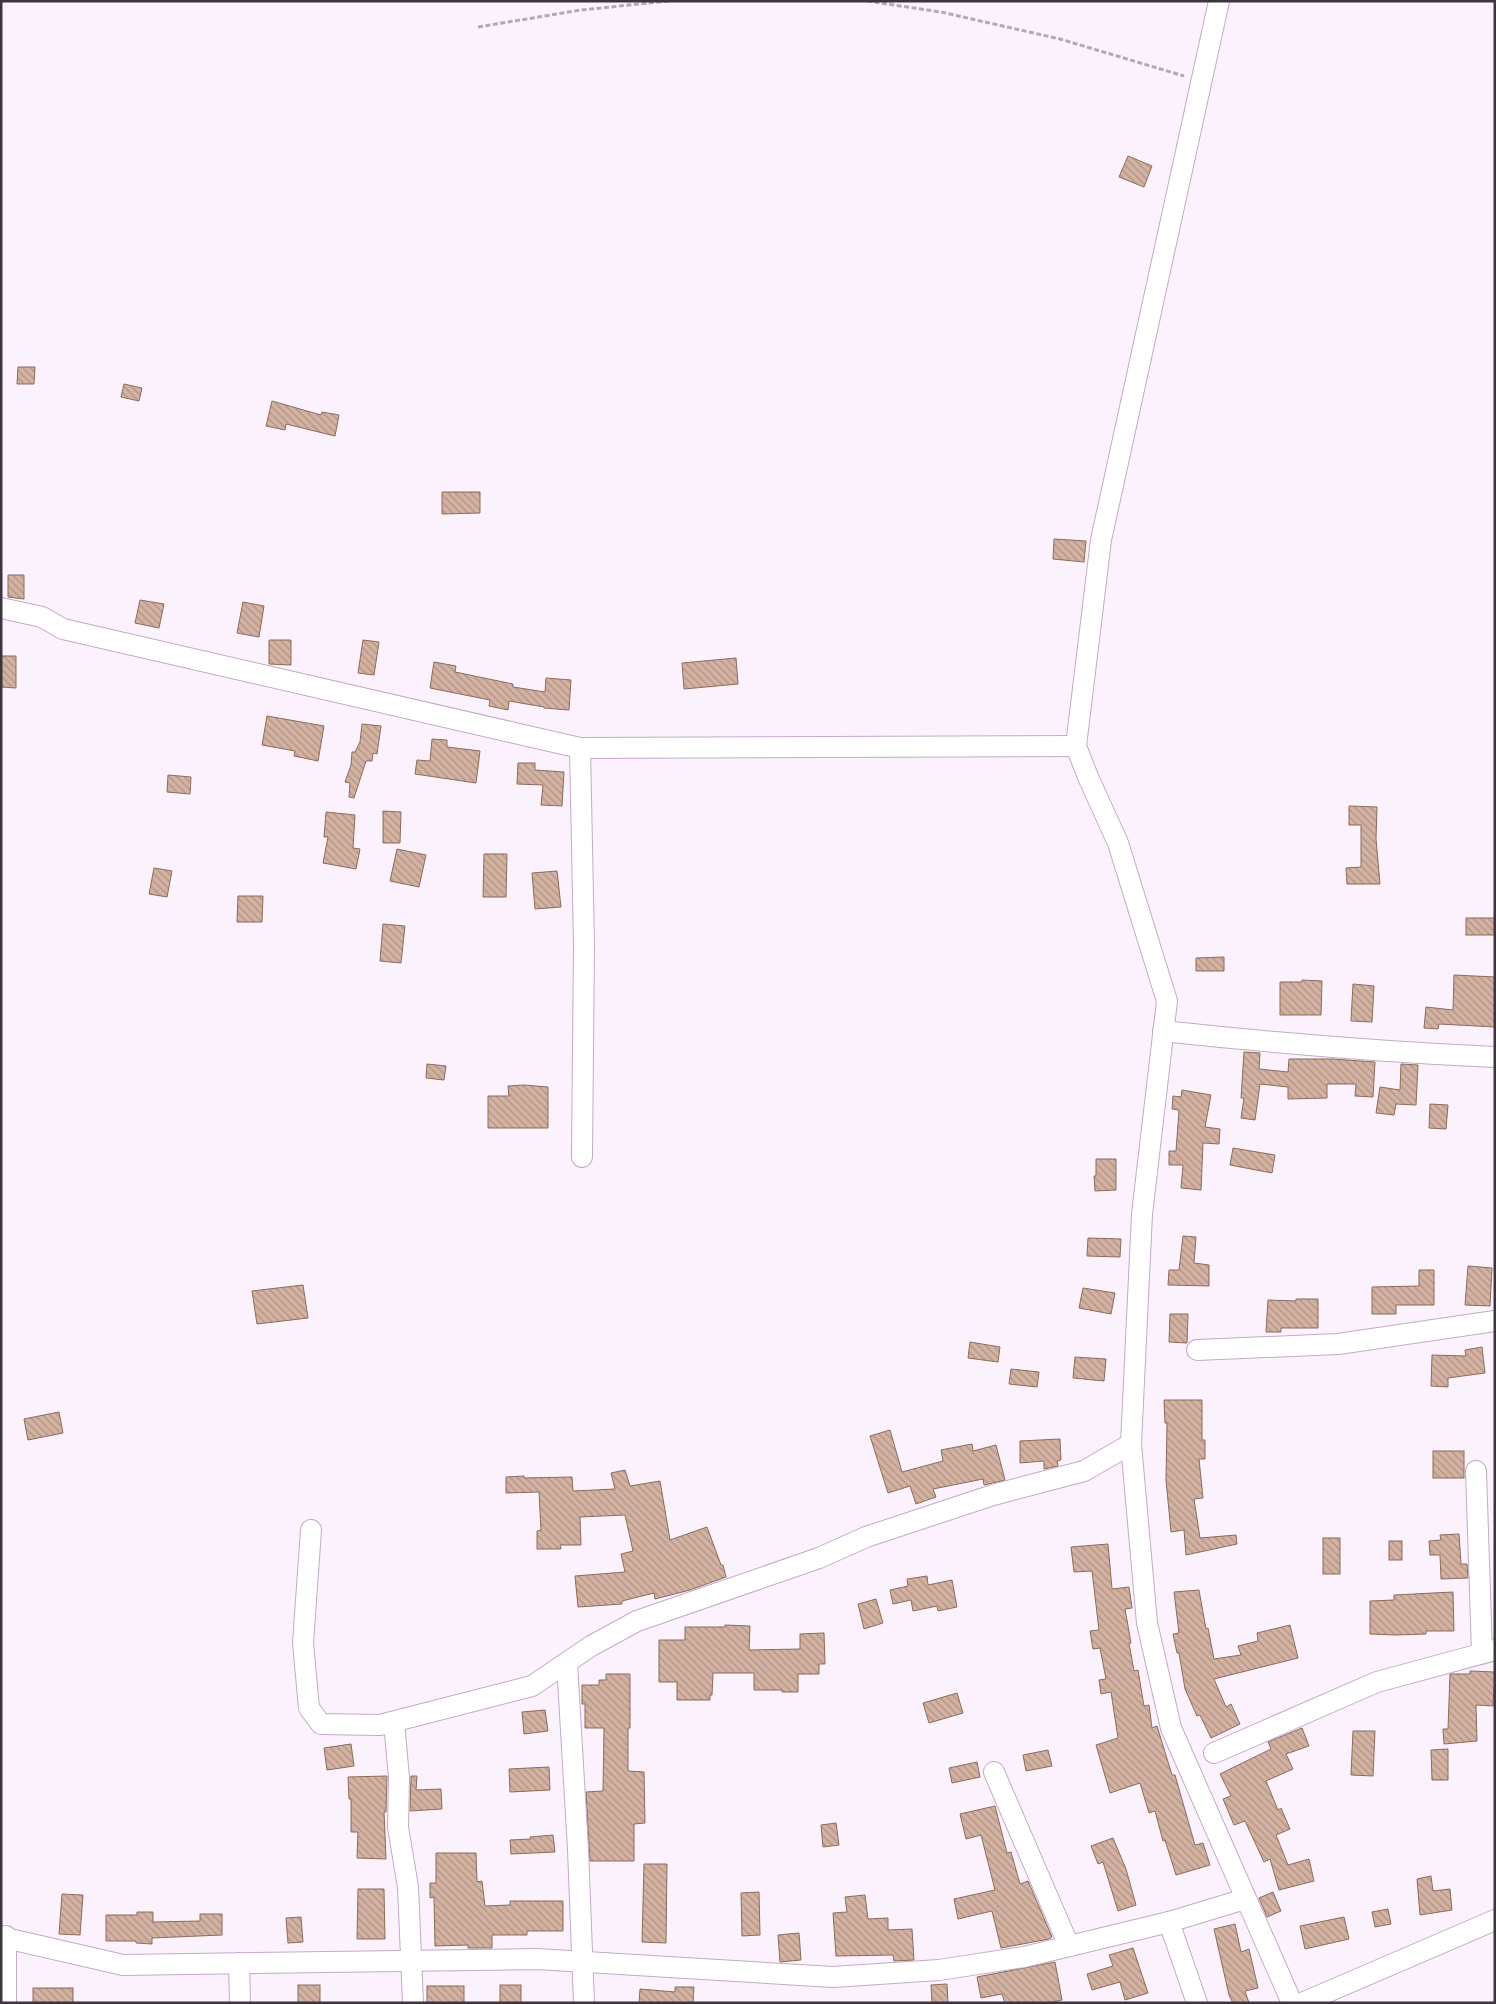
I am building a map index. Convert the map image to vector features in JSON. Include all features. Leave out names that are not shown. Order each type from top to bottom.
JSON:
[{"type":"street","points":[[1219,1],[1101,540],[1076,746],[1118,843],[1167,1001],[1142,1214],[1132,1444],[1146,1622],[1171,1728],[1292,2003]]},
{"type":"street","points":[[1,608],[42,617],[63,628],[580,748],[1076,746]]},
{"type":"street","points":[[580,748],[584,944],[582,1157]]},
{"type":"street","points":[[1163,1031],[1304,1046],[1398,1053],[1495,1057]]},
{"type":"street","points":[[1197,1350],[1338,1344],[1495,1321]]},
{"type":"street","points":[[311,1530],[303,1643],[309,1708],[321,1724],[380,1725],[532,1686],[591,1646],[636,1620],[819,1558],[866,1537],[975,1501],[1084,1471],[1132,1444]]},
{"type":"street","points":[[1214,1752],[1377,1682],[1488,1651],[1476,1471]]},
{"type":"street","points":[[567,1663],[584,1962],[584,2003]]},
{"type":"street","points":[[394,1722],[399,1778],[398,1827],[408,1886],[413,2003]]},
{"type":"street","points":[[994,1772],[1068,1946]]},
{"type":"street","points":[[6,2003],[4,1936],[123,1965],[537,1960],[834,1977],[939,1970],[1024,1957],[1169,1922],[1245,1899]]},
{"type":"street","points":[[1302,2003],[1495,1920]]},
{"type":"street","points":[[1169,1922],[1197,2003]]},
{"type":"street","points":[[238,1964],[240,2003]]},
{"type":"path","points":[[478,27],[581,10],[669,1]]},
{"type":"path","points":[[866,1],[941,12],[1060,38],[1202,82]]},
{"type":"building","points":[[1128,156],[1152,166],[1144,187],[1119,177]]},
{"type":"building","points":[[18,367],[35,367],[34,384],[17,384]]},
{"type":"building","points":[[124,384],[142,388],[139,401],[121,397]]},
{"type":"building","points":[[272,401],[321,415],[322,412],[339,415],[335,436],[286,424],[285,430],[266,426]]},
{"type":"building","points":[[442,492],[480,492],[480,513],[442,514]]},
{"type":"building","points":[[1054,539],[1086,541],[1084,562],[1053,559]]},
{"type":"building","points":[[8,575],[24,575],[24,599],[8,597]]},
{"type":"building","points":[[140,600],[164,604],[159,628],[135,623]]},
{"type":"building","points":[[243,602],[264,606],[259,637],[237,633]]},
{"type":"building","points":[[269,640],[291,640],[291,665],[269,664]]},
{"type":"building","points":[[363,640],[379,642],[374,675],[358,673]]},
{"type":"building","points":[[1,656],[16,656],[16,688],[1,687]]},
{"type":"building","points":[[736,658],[738,684],[684,689],[682,663]]},
{"type":"building","points":[[434,662],[456,666],[455,672],[513,684],[513,687],[545,692],[546,678],[571,680],[569,710],[544,708],[509,701],[508,710],[489,706],[490,700],[430,688]]},
{"type":"building","points":[[267,716],[324,726],[318,761],[294,756],[295,751],[262,745]]},
{"type":"building","points":[[362,724],[381,726],[377,754],[373,753],[372,761],[366,761],[354,798],[349,797],[350,783],[345,782],[351,765],[352,752],[355,752],[360,742]]},
{"type":"building","points":[[432,739],[447,740],[447,747],[480,751],[476,783],[415,774],[417,760],[430,761]]},
{"type":"building","points":[[518,763],[535,763],[535,770],[564,772],[562,806],[541,805],[543,785],[517,784]]},
{"type":"building","points":[[168,775],[191,777],[190,794],[167,792]]},
{"type":"building","points":[[1349,806],[1377,807],[1376,839],[1380,884],[1347,884],[1346,868],[1361,867],[1361,825],[1349,825]]},
{"type":"building","points":[[383,811],[401,812],[400,843],[383,843]]},
{"type":"building","points":[[326,812],[355,815],[353,848],[360,849],[356,869],[323,863],[328,837],[324,837]]},
{"type":"building","points":[[397,849],[426,855],[419,887],[390,881]]},
{"type":"building","points":[[484,854],[507,854],[506,897],[483,897]]},
{"type":"building","points":[[154,868],[172,871],[167,897],[149,894]]},
{"type":"building","points":[[557,871],[561,907],[535,909],[532,873]]},
{"type":"building","points":[[238,896],[263,896],[262,922],[237,922]]},
{"type":"building","points":[[1466,918],[1495,918],[1495,935],[1466,935]]},
{"type":"building","points":[[383,924],[405,926],[401,963],[380,961]]},
{"type":"building","points":[[1224,957],[1224,971],[1196,971],[1196,958]]},
{"type":"building","points":[[1454,975],[1495,977],[1495,1027],[1439,1024],[1438,1029],[1424,1028],[1426,1007],[1453,1010]]},
{"type":"building","points":[[1302,980],[1322,981],[1321,1015],[1280,1015],[1280,982],[1302,982]]},
{"type":"building","points":[[1353,984],[1374,986],[1372,1022],[1351,1021]]},
{"type":"building","points":[[1244,1052],[1260,1053],[1259,1069],[1288,1072],[1289,1059],[1375,1062],[1373,1097],[1355,1096],[1356,1084],[1327,1084],[1327,1098],[1288,1099],[1288,1087],[1260,1084],[1255,1120],[1241,1118],[1244,1098],[1241,1098]]},
{"type":"building","points":[[427,1064],[446,1066],[444,1080],[426,1078]]},
{"type":"building","points":[[1401,1064],[1418,1065],[1416,1105],[1396,1104],[1394,1115],[1376,1113],[1380,1087],[1400,1090]]},
{"type":"building","points":[[508,1086],[548,1087],[548,1128],[488,1128],[488,1096],[509,1096]]},
{"type":"building","points":[[1182,1090],[1211,1095],[1205,1127],[1220,1129],[1219,1144],[1203,1143],[1201,1190],[1181,1188],[1183,1165],[1169,1165],[1169,1151],[1176,1151],[1179,1110],[1172,1109],[1173,1096],[1181,1097]]},
{"type":"building","points":[[1430,1104],[1448,1105],[1446,1129],[1429,1128]]},
{"type":"building","points":[[1233,1148],[1275,1155],[1272,1173],[1230,1165]]},
{"type":"building","points":[[1096,1159],[1116,1159],[1116,1190],[1095,1191]]},
{"type":"building","points":[[1183,1236],[1196,1237],[1194,1263],[1209,1265],[1209,1286],[1168,1285],[1169,1270],[1179,1270]]},
{"type":"building","points":[[1088,1238],[1121,1239],[1120,1257],[1087,1256]]},
{"type":"building","points":[[1468,1266],[1492,1268],[1490,1306],[1465,1305]]},
{"type":"building","points":[[1419,1270],[1434,1270],[1434,1305],[1396,1305],[1396,1314],[1372,1314],[1372,1287],[1419,1286]]},
{"type":"building","points":[[303,1285],[308,1318],[257,1324],[252,1291]]},
{"type":"building","points":[[1083,1288],[1115,1293],[1111,1314],[1079,1308]]},
{"type":"building","points":[[1296,1299],[1318,1299],[1318,1328],[1281,1328],[1281,1332],[1266,1332],[1268,1300],[1296,1301]]},
{"type":"building","points":[[1170,1314],[1188,1314],[1187,1343],[1169,1342]]},
{"type":"building","points":[[970,1342],[1000,1347],[998,1362],[968,1358]]},
{"type":"building","points":[[1482,1347],[1485,1373],[1448,1378],[1448,1387],[1431,1386],[1432,1355],[1466,1356],[1465,1350]]},
{"type":"building","points":[[1075,1357],[1106,1359],[1104,1381],[1073,1378]]},
{"type":"building","points":[[1011,1369],[1039,1372],[1037,1387],[1009,1384]]},
{"type":"building","points":[[1164,1400],[1202,1400],[1202,1440],[1205,1440],[1205,1459],[1199,1459],[1203,1498],[1194,1499],[1200,1538],[1236,1535],[1237,1544],[1186,1555],[1184,1530],[1171,1532],[1166,1480],[1167,1423],[1165,1423]]},
{"type":"building","points":[[59,1412],[63,1433],[28,1440],[24,1419]]},
{"type":"building","points":[[890,1430],[902,1472],[943,1461],[941,1450],[972,1444],[973,1451],[996,1445],[1005,1480],[984,1485],[983,1479],[933,1489],[936,1497],[916,1504],[910,1486],[888,1493],[870,1436]]},
{"type":"building","points":[[1060,1439],[1061,1460],[1057,1461],[1058,1466],[1044,1469],[1044,1461],[1020,1463],[1020,1441]]},
{"type":"building","points":[[1433,1451],[1464,1451],[1464,1478],[1433,1478]]},
{"type":"building","points":[[625,1470],[630,1486],[660,1481],[670,1540],[707,1527],[726,1577],[690,1590],[655,1599],[654,1593],[622,1601],[622,1604],[578,1607],[575,1576],[625,1572],[621,1554],[633,1551],[625,1515],[580,1517],[581,1545],[560,1545],[561,1549],[537,1549],[537,1531],[541,1530],[539,1492],[506,1493],[506,1477],[572,1477],[573,1491],[615,1489],[611,1473]]},
{"type":"building","points":[[1459,1534],[1461,1564],[1467,1564],[1468,1578],[1441,1579],[1440,1555],[1430,1555],[1429,1541],[1441,1540],[1440,1535]]},
{"type":"building","points":[[1323,1538],[1340,1538],[1340,1574],[1323,1574]]},
{"type":"building","points":[[1389,1541],[1402,1541],[1402,1560],[1389,1560]]},
{"type":"building","points":[[1108,1544],[1112,1589],[1129,1587],[1132,1608],[1125,1609],[1131,1643],[1129,1643],[1134,1671],[1138,1670],[1144,1706],[1149,1705],[1152,1728],[1157,1726],[1172,1775],[1175,1775],[1195,1845],[1203,1843],[1210,1865],[1176,1875],[1165,1840],[1163,1841],[1155,1811],[1149,1813],[1140,1783],[1110,1793],[1096,1745],[1118,1738],[1111,1692],[1101,1694],[1099,1680],[1106,1679],[1100,1648],[1093,1649],[1090,1631],[1099,1630],[1092,1571],[1074,1572],[1071,1547]]},
{"type":"building","points":[[927,1576],[928,1585],[952,1580],[957,1607],[938,1611],[937,1606],[913,1611],[911,1600],[893,1604],[890,1590],[908,1586],[907,1579]]},
{"type":"building","points":[[1199,1590],[1214,1659],[1241,1655],[1238,1646],[1258,1641],[1257,1633],[1290,1625],[1298,1658],[1214,1679],[1226,1707],[1231,1704],[1240,1724],[1211,1738],[1200,1715],[1197,1716],[1185,1689],[1179,1653],[1177,1653],[1173,1634],[1179,1633],[1174,1592]]},
{"type":"building","points":[[1453,1592],[1454,1631],[1426,1631],[1426,1634],[1370,1634],[1370,1601],[1394,1600],[1394,1595]]},
{"type":"building","points":[[876,1599],[883,1623],[864,1629],[858,1604]]},
{"type":"building","points":[[725,1625],[750,1626],[749,1650],[800,1649],[800,1634],[824,1633],[825,1664],[819,1664],[819,1674],[798,1674],[798,1692],[754,1690],[754,1673],[713,1673],[710,1700],[677,1700],[677,1682],[659,1682],[659,1640],[685,1640],[685,1627],[725,1627]]},
{"type":"building","points":[[1470,1671],[1495,1672],[1493,1706],[1476,1705],[1477,1741],[1444,1744],[1443,1729],[1448,1729],[1450,1674],[1470,1674]]},
{"type":"building","points":[[606,1674],[630,1674],[628,1771],[644,1772],[645,1823],[634,1824],[634,1861],[590,1861],[586,1792],[603,1791],[604,1728],[585,1728],[585,1704],[582,1704],[582,1685],[599,1685],[599,1680],[606,1680]]},
{"type":"building","points":[[957,1693],[963,1713],[929,1723],[923,1703]]},
{"type":"building","points":[[545,1710],[548,1731],[524,1734],[522,1712]]},
{"type":"building","points":[[1302,1728],[1309,1746],[1286,1754],[1293,1769],[1266,1781],[1278,1810],[1281,1808],[1290,1829],[1276,1835],[1288,1865],[1309,1859],[1314,1881],[1279,1890],[1270,1859],[1264,1862],[1245,1821],[1234,1825],[1223,1799],[1231,1796],[1220,1774],[1271,1749],[1268,1742]]},
{"type":"building","points":[[1353,1731],[1375,1731],[1373,1776],[1351,1775]]},
{"type":"building","points":[[351,1744],[354,1766],[327,1770],[324,1748]]},
{"type":"building","points":[[1448,1749],[1448,1780],[1432,1780],[1431,1750]]},
{"type":"building","points":[[1048,1750],[1052,1766],[1026,1771],[1023,1755]]},
{"type":"building","points":[[977,1762],[980,1777],[952,1783],[949,1768]]},
{"type":"building","points":[[549,1767],[550,1790],[510,1792],[509,1769]]},
{"type":"building","points":[[387,1776],[386,1812],[384,1812],[386,1859],[357,1858],[358,1832],[351,1832],[351,1799],[349,1799],[348,1777]]},
{"type":"building","points":[[411,1776],[417,1776],[416,1790],[441,1789],[442,1809],[410,1811]]},
{"type":"building","points":[[995,1806],[1007,1853],[1011,1852],[1020,1884],[1028,1881],[1052,1937],[1049,1939],[1001,1948],[992,1911],[958,1919],[954,1899],[995,1890],[981,1835],[966,1839],[960,1814]]},
{"type":"building","points":[[836,1823],[839,1845],[823,1847],[821,1825]]},
{"type":"building","points":[[553,1835],[555,1852],[511,1854],[510,1840]]},
{"type":"building","points":[[1113,1838],[1126,1869],[1136,1905],[1118,1911],[1103,1862],[1098,1864],[1091,1846]]},
{"type":"building","points":[[436,1853],[476,1853],[477,1882],[482,1881],[485,1906],[510,1905],[510,1901],[563,1901],[563,1931],[527,1931],[527,1935],[492,1935],[492,1948],[468,1948],[468,1945],[435,1946],[434,1897],[430,1898],[430,1883],[436,1883]]},
{"type":"building","points":[[644,1864],[667,1864],[666,1943],[642,1942]]},
{"type":"building","points":[[1431,1876],[1433,1891],[1450,1889],[1452,1910],[1420,1915],[1417,1879]]},
{"type":"building","points":[[358,1889],[384,1889],[385,1939],[357,1939]]},
{"type":"building","points":[[759,1892],[760,1935],[742,1936],[741,1893]]},
{"type":"building","points":[[1273,1892],[1281,1911],[1267,1917],[1259,1898]]},
{"type":"building","points":[[62,1894],[83,1895],[80,1935],[59,1934]]},
{"type":"building","points":[[865,1895],[868,1919],[888,1918],[888,1930],[912,1929],[914,1960],[894,1961],[893,1955],[836,1956],[833,1913],[847,1912],[845,1897]]},
{"type":"building","points":[[1388,1909],[1391,1924],[1375,1927],[1372,1912]]},
{"type":"building","points":[[137,1912],[153,1912],[153,1922],[200,1921],[200,1914],[222,1914],[222,1935],[152,1938],[152,1944],[136,1943],[136,1941],[106,1941],[106,1915],[137,1915]]},
{"type":"building","points":[[301,1917],[303,1942],[288,1943],[286,1918]]},
{"type":"building","points":[[1344,1917],[1349,1939],[1305,1949],[1300,1926]]},
{"type":"building","points":[[1235,1924],[1241,1952],[1249,1949],[1258,1988],[1245,1991],[1249,2003],[1233,2003],[1229,1995],[1214,1929]]},
{"type":"building","points":[[799,1933],[801,1960],[780,1962],[778,1935]]},
{"type":"building","points":[[1133,1948],[1148,1993],[1125,2000],[1120,1982],[1092,1990],[1087,1974],[1113,1966],[1109,1955]]},
{"type":"building","points":[[1055,1962],[1062,2000],[1048,2003],[1005,2003],[1002,1994],[981,1998],[977,1977]]},
{"type":"building","points":[[947,1984],[948,2003],[932,2003],[931,1985]]},
{"type":"building","points":[[298,1985],[320,1985],[320,2003],[298,2003]]},
{"type":"building","points":[[500,1985],[521,1985],[521,2003],[500,2003]]},
{"type":"building","points":[[427,1986],[464,1986],[464,2003],[427,2003]]},
{"type":"building","points":[[675,1987],[694,1987],[693,2003],[639,2003],[640,1989],[675,1992]]},
{"type":"building","points":[[33,1988],[73,1988],[73,2003],[33,2003]]}]
